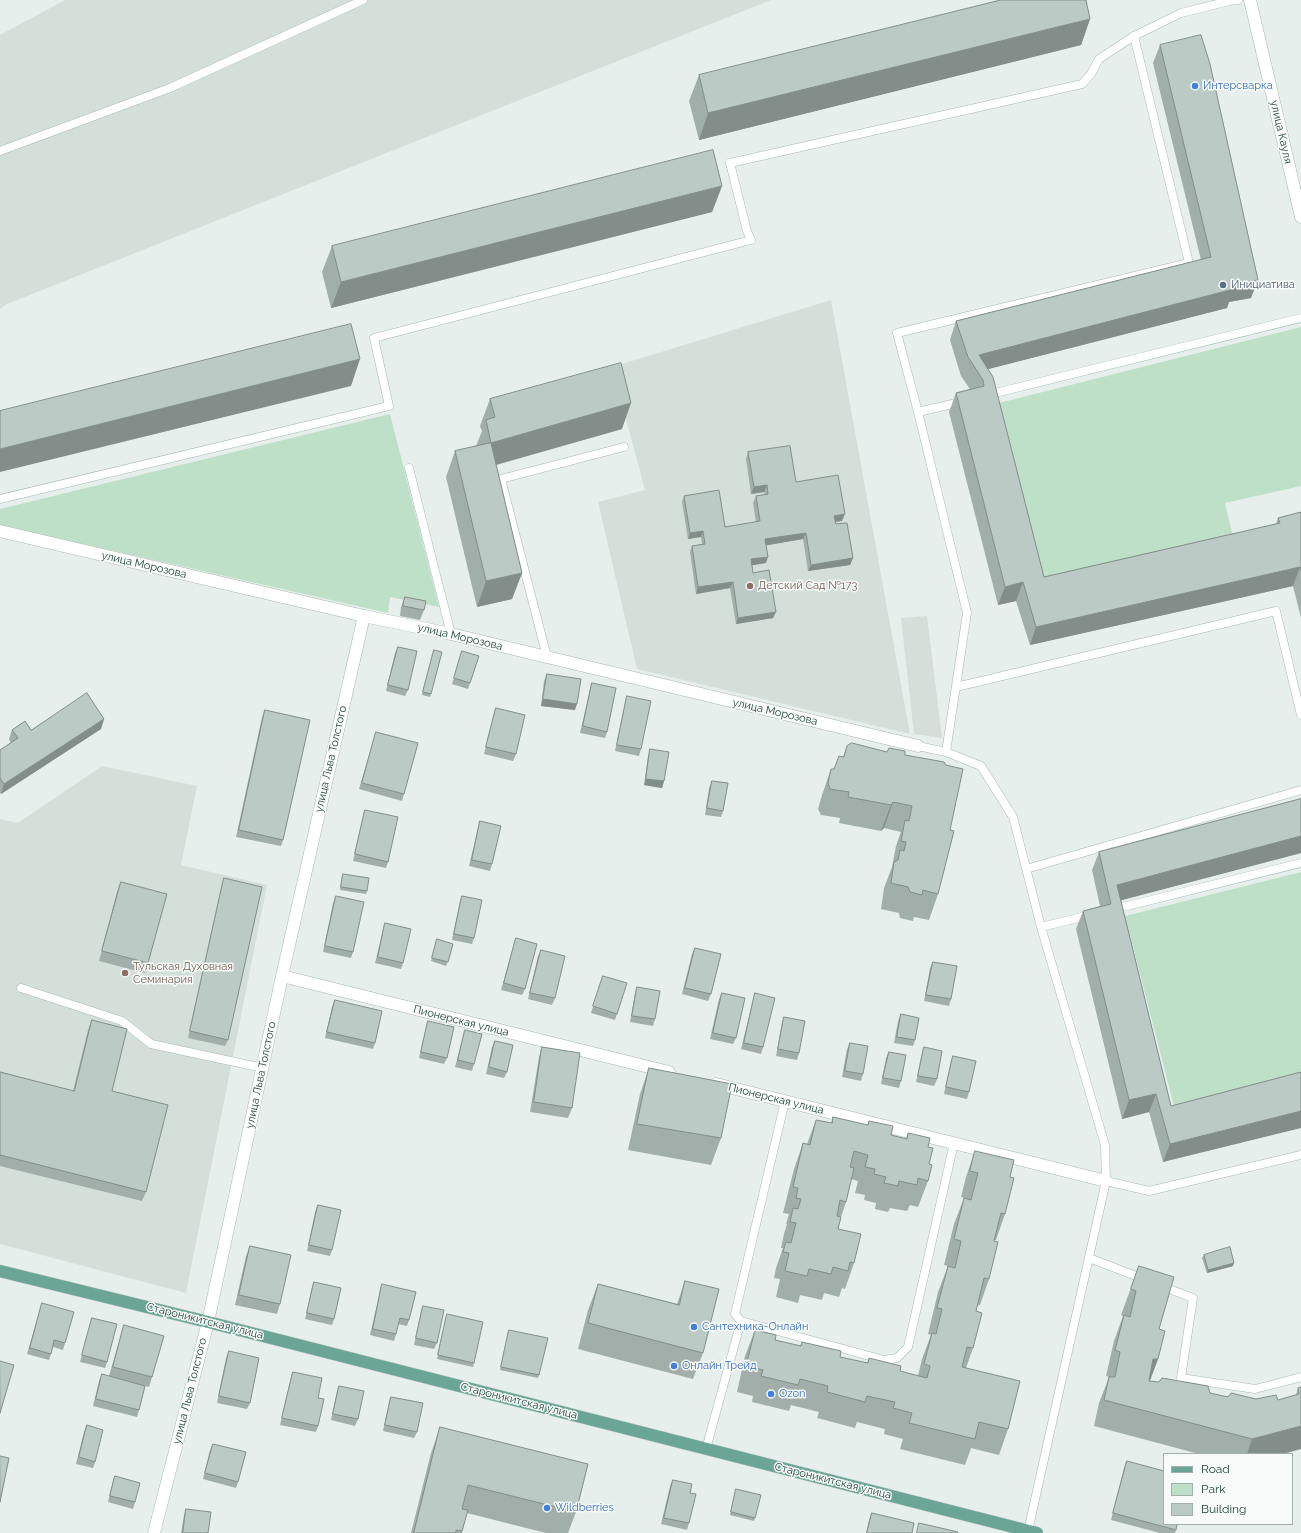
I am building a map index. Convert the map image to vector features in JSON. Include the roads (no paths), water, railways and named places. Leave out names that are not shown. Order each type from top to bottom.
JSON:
[{"type":"main road","name":"Староникитская улица","points":[[0,1271],[208,1322],[1033,1532]]},
{"type":"street","name":"улица Кауля","points":[[1250,0],[1301,217]]},
{"type":"street","name":"улица Морозова","points":[[0,532],[364,616],[451,634],[918,746]]},
{"type":"street","name":"улица Льва Толстого","points":[[154,1533],[208,1322],[282,976],[364,616]]},
{"type":"street","name":"Пионерская улица","points":[[282,976],[684,1076]]},
{"type":"street","name":"Пионерская улица","points":[[707,1082],[1106,1181]]},
{"type":"lane","points":[[0,151],[170,88],[363,0]]},
{"type":"lane","points":[[0,499],[389,406],[374,338],[751,240],[747,231],[730,163],[1082,84],[1091,74],[1099,59],[1134,36],[1181,13],[1238,0]]},
{"type":"lane","points":[[946,752],[967,613],[918,412],[897,333],[1189,263],[1134,36]]},
{"type":"lane","points":[[987,396],[1301,318]]},
{"type":"lane","points":[[918,412],[969,400]]},
{"type":"lane","points":[[547,658],[501,479],[624,447]]},
{"type":"lane","points":[[409,468],[451,634]]},
{"type":"lane","points":[[956,687],[1276,611],[1301,715]]},
{"type":"lane","points":[[918,746],[946,752],[981,766],[1013,817],[1041,927],[1105,1145],[1106,1181],[1033,1532]]},
{"type":"lane","points":[[1026,869],[1301,790]]},
{"type":"lane","points":[[1041,927],[1301,863]]},
{"type":"lane","points":[[22,988],[122,1021],[151,1044],[263,1068]]},
{"type":"lane","points":[[784,1101],[735,1314],[740,1321],[884,1360],[897,1358],[908,1347],[954,1143]]},
{"type":"lane","points":[[1106,1181],[1149,1191],[1301,1154]]},
{"type":"lane","points":[[1089,1258],[1193,1298],[1181,1378],[1255,1389],[1301,1377]]},
{"type":"lane","points":[[706,1449],[740,1321]]},
{"type":"place","name":"Интерсварка","points":[[1195,86]]},
{"type":"place","name":"Инициатива","points":[[1223,285]]},
{"type":"place","name":"Детский Сад №173","points":[[750,586]]},
{"type":"place","name":"Тульская Духовная Семинария","points":[[125,973]]},
{"type":"place","name":"Сантехника-Онлайн","points":[[694,1327]]},
{"type":"place","name":"Онлайн Трейд","points":[[674,1366]]},
{"type":"place","name":"Ozon","points":[[771,1394]]},
{"type":"place","name":"Wildberries","points":[[547,1508]]}]
